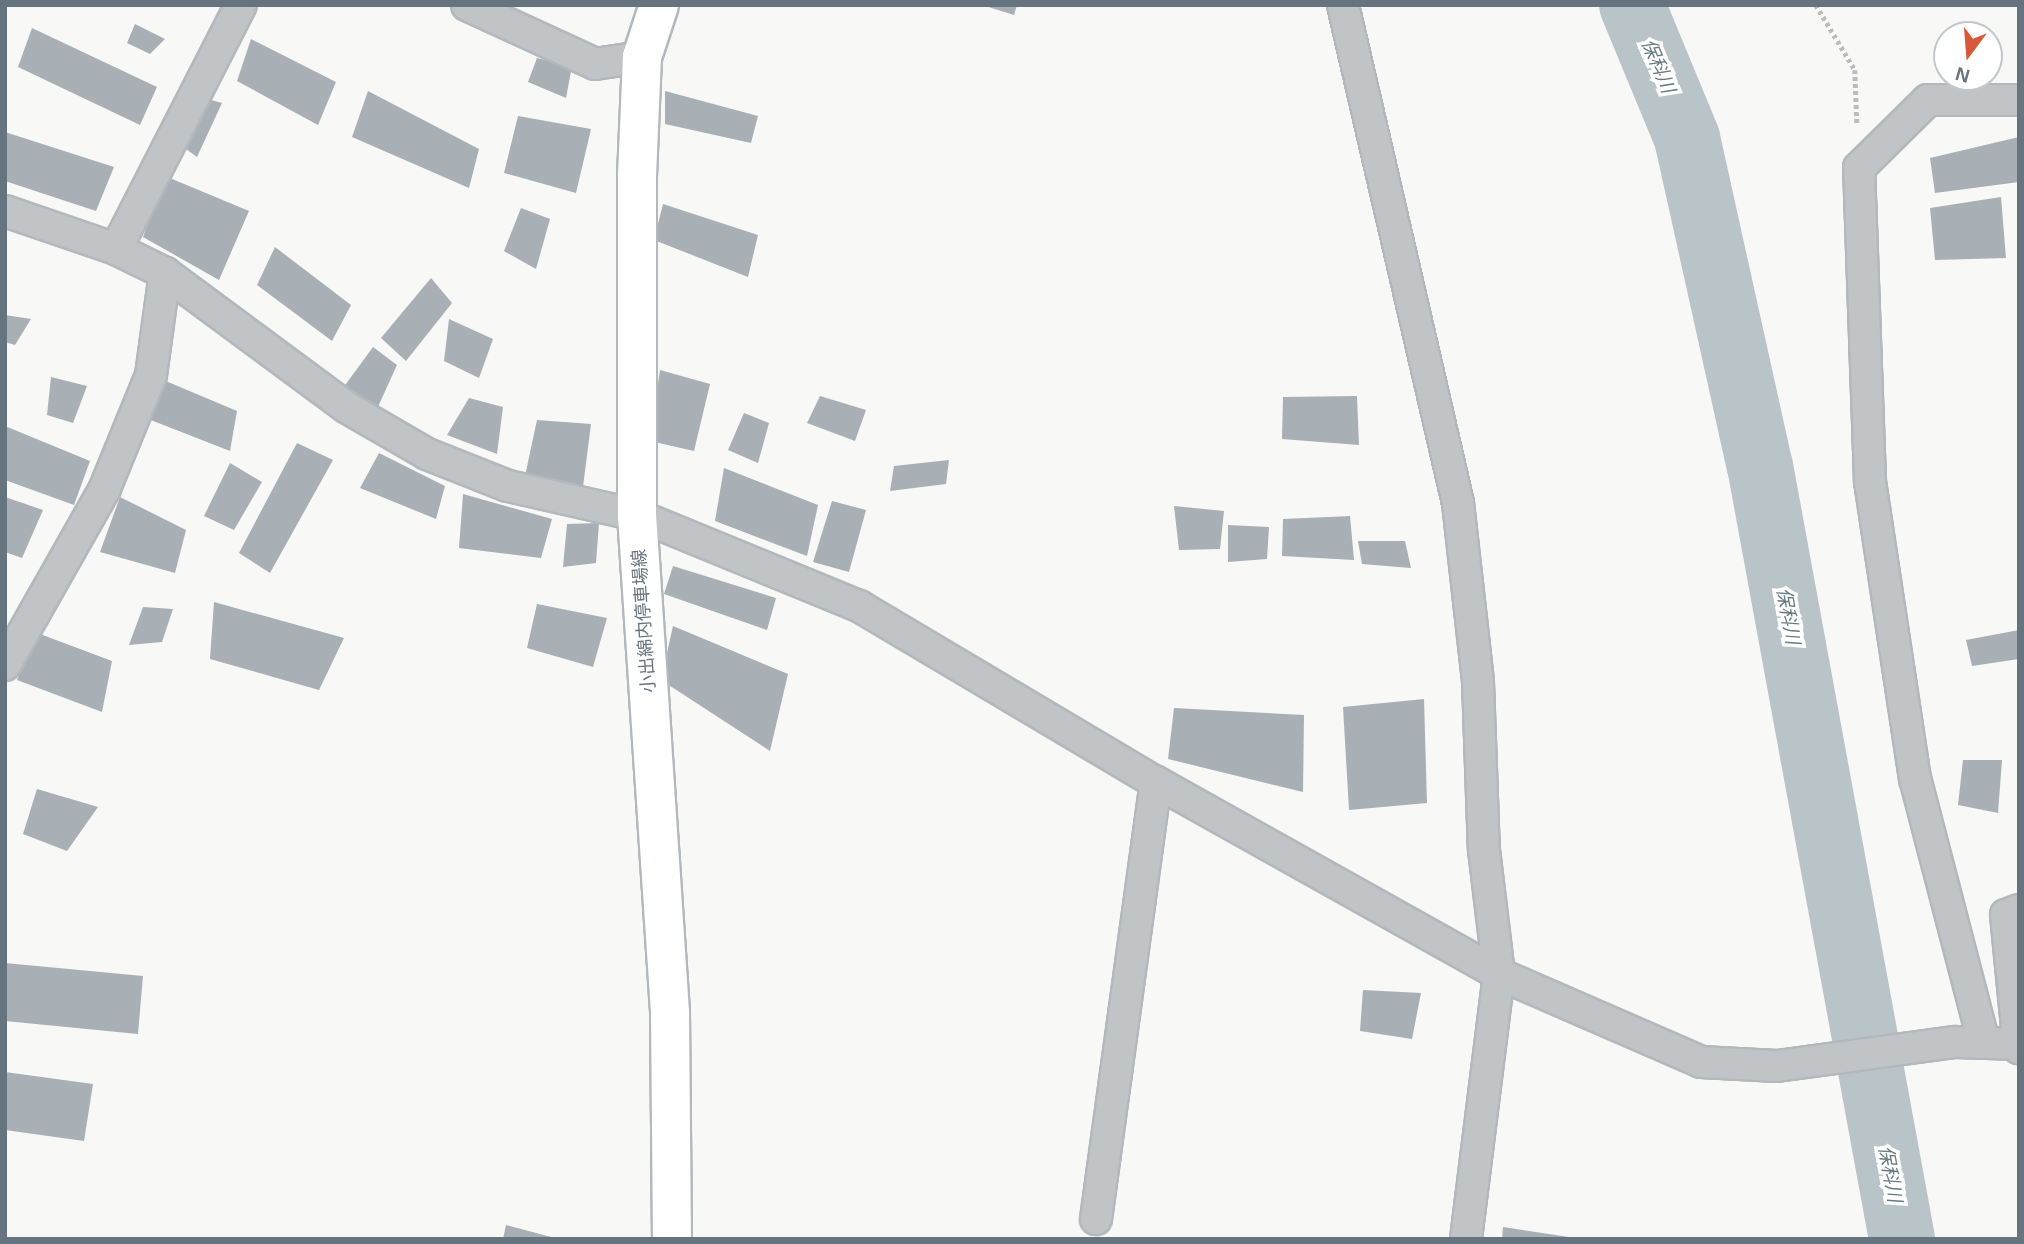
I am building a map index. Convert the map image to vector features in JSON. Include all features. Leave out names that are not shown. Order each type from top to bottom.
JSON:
[{"type":"main road","name":"小出綿内停車場線","points":[[659,5],[642,57],[636,176],[637,515],[670,1013],[672,1239]]},
{"type":"street","points":[[116,249],[241,5]]},
{"type":"street","points":[[467,5],[595,64],[642,57]]},
{"type":"street","points":[[1343,5],[1458,503],[1478,682],[1484,850],[1499,974],[1466,1239]]},
{"type":"street","points":[[1969,1043],[1915,779],[1870,481],[1859,168],[1928,100],[2019,100]]},
{"type":"street","points":[[5,211],[116,249],[165,273],[346,407],[427,454],[508,486],[637,515],[859,606],[1156,782],[1499,974],[1701,1062],[1777,1066],[1969,1043],[2019,1045],[2006,915],[2019,910]]},
{"type":"street","points":[[5,665],[105,488],[152,375],[165,273]]},
{"type":"street","points":[[1096,1219],[1156,782]]},
{"type":"path","points":[[1816,5],[1855,70],[1859,168]]},
{"type":"building","points":[[982,5],[1017,5],[1014,15]]},
{"type":"building","points":[[135,24],[165,39],[150,54],[127,43]]},
{"type":"building","points":[[32,28],[157,87],[140,125],[18,67]]},
{"type":"building","points":[[251,39],[336,82],[318,125],[237,81]]},
{"type":"building","points":[[537,58],[572,66],[566,98],[528,82]]},
{"type":"building","points":[[368,91],[479,149],[469,188],[352,137]]},
{"type":"building","points":[[665,91],[758,116],[751,143],[665,124]]},
{"type":"building","points":[[204,98],[222,103],[197,157],[178,143]]},
{"type":"building","points":[[518,116],[591,129],[576,193],[504,173]]},
{"type":"building","points":[[5,132],[114,167],[96,211],[5,181]]},
{"type":"building","points":[[2019,137],[2019,182],[1935,193],[1930,158]]},
{"type":"building","points":[[165,176],[249,211],[219,280],[143,237]]},
{"type":"building","points":[[2001,197],[2006,258],[1935,260],[1930,208]]},
{"type":"building","points":[[663,204],[758,235],[748,277],[654,240]]},
{"type":"building","points":[[521,208],[550,219],[536,269],[504,251]]},
{"type":"building","points":[[275,247],[351,305],[332,341],[257,285]]},
{"type":"building","points":[[431,278],[452,303],[406,361],[381,338]]},
{"type":"building","points":[[5,315],[31,319],[15,345],[5,342]]},
{"type":"building","points":[[449,319],[493,339],[479,378],[444,361]]},
{"type":"building","points":[[373,347],[397,365],[377,409],[343,388]]},
{"type":"building","points":[[660,370],[710,384],[694,451],[650,441]]},
{"type":"building","points":[[51,377],[87,386],[73,423],[47,415]]},
{"type":"building","points":[[161,379],[237,411],[230,451],[143,417]]},
{"type":"building","points":[[820,396],[866,410],[855,441],[807,423]]},
{"type":"building","points":[[1357,396],[1359,445],[1282,439],[1283,397]]},
{"type":"building","points":[[469,398],[503,407],[497,454],[447,435]]},
{"type":"building","points":[[744,413],[769,423],[758,463],[728,450]]},
{"type":"building","points":[[537,420],[591,424],[583,487],[525,476]]},
{"type":"building","points":[[5,426],[90,461],[74,505],[5,480]]},
{"type":"building","points":[[297,443],[333,460],[270,573],[239,553]]},
{"type":"building","points":[[379,453],[445,486],[436,519],[360,488]]},
{"type":"building","points":[[949,460],[946,484],[890,491],[894,466]]},
{"type":"building","points":[[230,463],[262,482],[234,530],[204,516]]},
{"type":"building","points":[[724,468],[818,505],[807,556],[715,521]]},
{"type":"building","points":[[463,494],[552,519],[541,558],[459,548]]},
{"type":"building","points":[[5,497],[43,510],[22,558],[5,552]]},
{"type":"building","points":[[120,497],[186,530],[175,573],[100,552]]},
{"type":"building","points":[[832,501],[866,510],[849,572],[813,562]]},
{"type":"building","points":[[1174,506],[1224,511],[1220,549],[1179,550]]},
{"type":"building","points":[[1350,516],[1354,560],[1282,556],[1283,519]]},
{"type":"building","points":[[599,523],[596,563],[563,567],[567,524]]},
{"type":"building","points":[[1228,525],[1269,527],[1267,559],[1228,562]]},
{"type":"building","points":[[1358,541],[1405,541],[1411,568],[1362,564]]},
{"type":"building","points":[[673,566],[776,598],[767,630],[664,594]]},
{"type":"building","points":[[214,602],[344,638],[319,690],[210,659]]},
{"type":"building","points":[[537,604],[607,618],[593,667],[527,648]]},
{"type":"building","points":[[143,607],[173,609],[162,642],[129,645]]},
{"type":"building","points":[[673,626],[788,674],[770,751],[661,680]]},
{"type":"building","points":[[2019,630],[2019,659],[1972,666],[1966,640]]},
{"type":"building","points":[[32,631],[112,661],[102,712],[17,680]]},
{"type":"building","points":[[1424,699],[1427,803],[1349,810],[1343,707]]},
{"type":"building","points":[[1174,708],[1304,715],[1303,792],[1168,759]]},
{"type":"building","points":[[1963,760],[2002,760],[1998,813],[1958,805]]},
{"type":"building","points":[[37,789],[98,807],[67,851],[23,834]]},
{"type":"building","points":[[5,963],[143,976],[138,1034],[5,1021]]},
{"type":"building","points":[[1363,990],[1421,993],[1412,1039],[1360,1031]]},
{"type":"building","points":[[5,1072],[93,1084],[84,1141],[5,1130]]},
{"type":"building","points":[[506,1225],[555,1238],[555,1239],[503,1239]]},
{"type":"building","points":[[1503,1227],[1569,1237],[1569,1239],[1502,1239]]},
{"type":"waterway","name":"保科川","points":[[1632,5],[1687,138],[1760,466],[1902,1239]]}]
